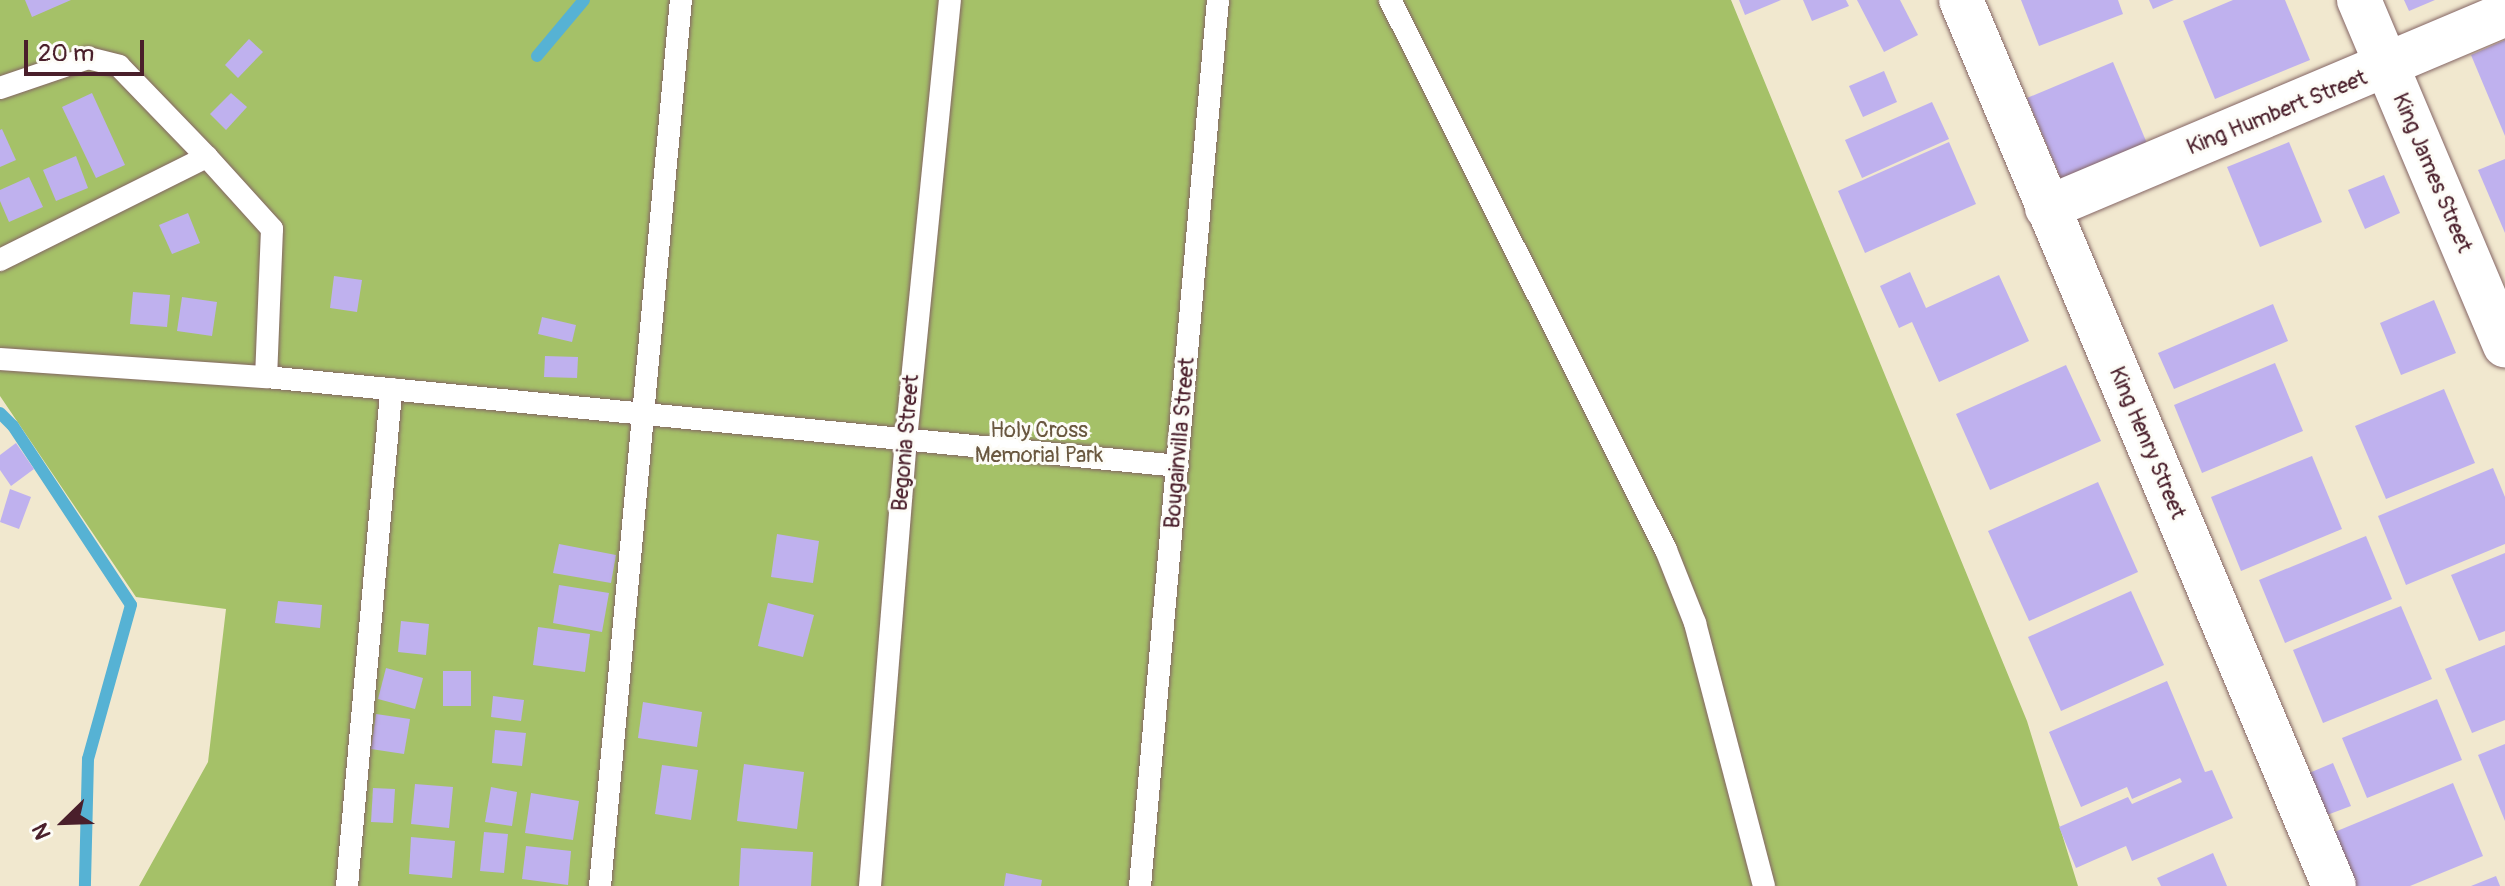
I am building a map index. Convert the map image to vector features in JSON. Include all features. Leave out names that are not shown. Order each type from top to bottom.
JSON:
[{"type":"street","name":"King Henry Street","points":[[1961,0],[2334,886]]},
{"type":"street","name":"King James Street","points":[[2359,0],[2505,345]]},
{"type":"street","name":"King Humbert Street","points":[[2047,208],[2505,15]]},
{"type":"lane","points":[[600,886],[681,0]]},
{"type":"lane","name":"Begonia Street","points":[[870,886],[906,440],[950,0]]},
{"type":"lane","name":"Bougainvilla Street","points":[[1140,886],[1218,0]]},
{"type":"lane","points":[[1390,0],[1666,550],[1695,623],[1764,886]]},
{"type":"lane","points":[[0,88],[88,58],[119,66],[207,157],[272,229],[266,377]]},
{"type":"lane","points":[[0,260],[207,157]]},
{"type":"lane","points":[[0,359],[266,377],[1178,466]]},
{"type":"lane","points":[[347,886],[391,389]]},
{"type":"green space","name":"Holy Cross Memorial Park","points":[[0,0],[1731,0],[2027,721],[2078,886],[139,886],[208,762],[226,609],[136,597],[0,396]]},
{"type":"building","points":[[25,0],[71,0],[32,17]]},
{"type":"building","points":[[1739,0],[1781,0],[1745,15]]},
{"type":"building","points":[[1803,0],[1846,0],[1849,6],[1812,21]]},
{"type":"building","points":[[1857,0],[1900,0],[1918,35],[1884,52]]},
{"type":"building","points":[[2021,0],[2118,0],[2123,14],[2039,46]]},
{"type":"building","points":[[2149,0],[2174,0],[2153,9]]},
{"type":"building","points":[[2233,0],[2285,0],[2310,60],[2215,99],[2183,21]]},
{"type":"building","points":[[2404,0],[2435,0],[2409,11]]},
{"type":"building","points":[[249,39],[263,52],[238,78],[225,65]]},
{"type":"building","points":[[2505,40],[2505,136],[2471,55]]},
{"type":"building","points":[[2113,62],[2151,153],[2065,188],[2027,98]]},
{"type":"building","points":[[1884,71],[1897,102],[1863,117],[1849,86]]},
{"type":"building","points":[[92,93],[125,165],[96,178],[62,107]]},
{"type":"building","points":[[231,93],[247,107],[226,130],[210,114]]},
{"type":"building","points":[[1932,102],[1949,139],[1862,178],[1845,140]]},
{"type":"building","points":[[0,130],[16,160],[0,167]]},
{"type":"building","points":[[1949,142],[1976,204],[1865,253],[1838,191]]},
{"type":"building","points":[[2289,142],[2322,222],[2260,247],[2227,167]]},
{"type":"building","points":[[76,156],[88,188],[56,201],[43,170]]},
{"type":"building","points":[[2505,159],[2505,233],[2478,170]]},
{"type":"building","points":[[2384,175],[2400,213],[2365,229],[2348,190]]},
{"type":"building","points":[[29,177],[43,207],[9,222],[0,201],[0,190]]},
{"type":"building","points":[[188,213],[200,243],[172,254],[159,225]]},
{"type":"building","points":[[1910,272],[1926,308],[1999,275],[2029,341],[1939,382],[1912,322],[1899,328],[1880,286]]},
{"type":"building","points":[[334,276],[362,280],[357,312],[330,308]]},
{"type":"building","points":[[133,292],[170,295],[167,327],[130,324]]},
{"type":"building","points":[[182,297],[217,302],[212,336],[177,331]]},
{"type":"building","points":[[2434,300],[2456,353],[2401,375],[2380,323]]},
{"type":"building","points":[[2273,304],[2288,341],[2174,389],[2158,353]]},
{"type":"building","points":[[542,317],[576,325],[572,342],[538,334]]},
{"type":"building","points":[[545,356],[578,357],[577,378],[544,377]]},
{"type":"building","points":[[2275,363],[2303,431],[2202,473],[2174,405]]},
{"type":"building","points":[[2066,365],[2101,441],[1990,490],[1956,414]]},
{"type":"building","points":[[2444,389],[2475,463],[2386,499],[2355,426]]},
{"type":"building","points":[[16,443],[34,469],[11,486],[0,470],[0,455]]},
{"type":"building","points":[[2312,456],[2342,529],[2241,571],[2211,497]]},
{"type":"building","points":[[2493,468],[2505,497],[2505,544],[2406,585],[2378,516]]},
{"type":"building","points":[[2098,482],[2138,572],[2029,621],[1988,531]]},
{"type":"building","points":[[10,489],[31,497],[19,529],[0,522]]},
{"type":"building","points":[[777,534],[819,541],[813,583],[771,577]]},
{"type":"building","points":[[2366,536],[2392,599],[2285,643],[2259,580]]},
{"type":"building","points":[[559,544],[616,555],[611,583],[553,573]]},
{"type":"building","points":[[2505,553],[2505,631],[2479,641],[2451,575]]},
{"type":"building","points":[[559,585],[609,593],[602,632],[553,623]]},
{"type":"building","points":[[2131,591],[2164,665],[2061,711],[2028,637]]},
{"type":"building","points":[[278,601],[322,605],[320,628],[275,623]]},
{"type":"building","points":[[768,603],[814,615],[803,657],[758,646]]},
{"type":"building","points":[[2401,606],[2432,679],[2323,723],[2293,650]]},
{"type":"building","points":[[401,621],[429,624],[426,655],[398,652]]},
{"type":"building","points":[[538,627],[590,634],[585,672],[533,665]]},
{"type":"building","points":[[2505,645],[2505,720],[2472,733],[2445,669]]},
{"type":"building","points":[[386,668],[423,678],[415,709],[378,699]]},
{"type":"building","points":[[443,671],[471,671],[471,706],[443,706]]},
{"type":"building","points":[[2167,681],[2205,772],[2212,770],[2233,818],[2132,861],[2126,846],[2076,868],[2059,827],[2128,797],[2132,804],[2182,782],[2180,778],[2132,799],[2127,787],[2081,807],[2049,732]]},
{"type":"building","points":[[493,696],[524,700],[521,721],[491,717]]},
{"type":"building","points":[[2437,699],[2462,760],[2367,798],[2342,738]]},
{"type":"building","points":[[643,702],[702,712],[697,747],[638,738]]},
{"type":"building","points":[[376,714],[410,719],[404,754],[371,749]]},
{"type":"building","points":[[495,730],[526,733],[522,766],[492,763]]},
{"type":"building","points":[[2505,744],[2505,821],[2478,755]]},
{"type":"building","points":[[2333,763],[2351,806],[2327,815],[2309,773]]},
{"type":"building","points":[[744,764],[804,772],[797,829],[737,821]]},
{"type":"building","points":[[662,765],[698,770],[691,820],[655,814]]},
{"type":"building","points":[[2453,783],[2483,856],[2410,886],[2346,886],[2325,836]]},
{"type":"building","points":[[415,784],[453,787],[449,828],[411,824]]},
{"type":"building","points":[[491,787],[517,792],[512,826],[485,822]]},
{"type":"building","points":[[373,788],[395,789],[393,823],[371,822]]},
{"type":"building","points":[[531,793],[579,801],[573,840],[525,833]]},
{"type":"building","points":[[484,832],[508,834],[504,873],[480,871]]},
{"type":"building","points":[[411,837],[455,841],[452,878],[409,874]]},
{"type":"building","points":[[526,846],[571,851],[568,885],[522,879]]},
{"type":"building","points":[[741,848],[813,852],[811,886],[739,886]]},
{"type":"building","points":[[2213,853],[2227,886],[2161,886],[2157,878]]},
{"type":"building","points":[[1006,873],[1042,880],[1041,886],[1004,886]]},
{"type":"building","points":[[2496,876],[2500,886],[2471,886]]},
{"type":"waterway","points":[[537,56],[584,0]]},
{"type":"waterway","points":[[0,413],[13,426],[131,605],[88,759],[85,886]]}]
